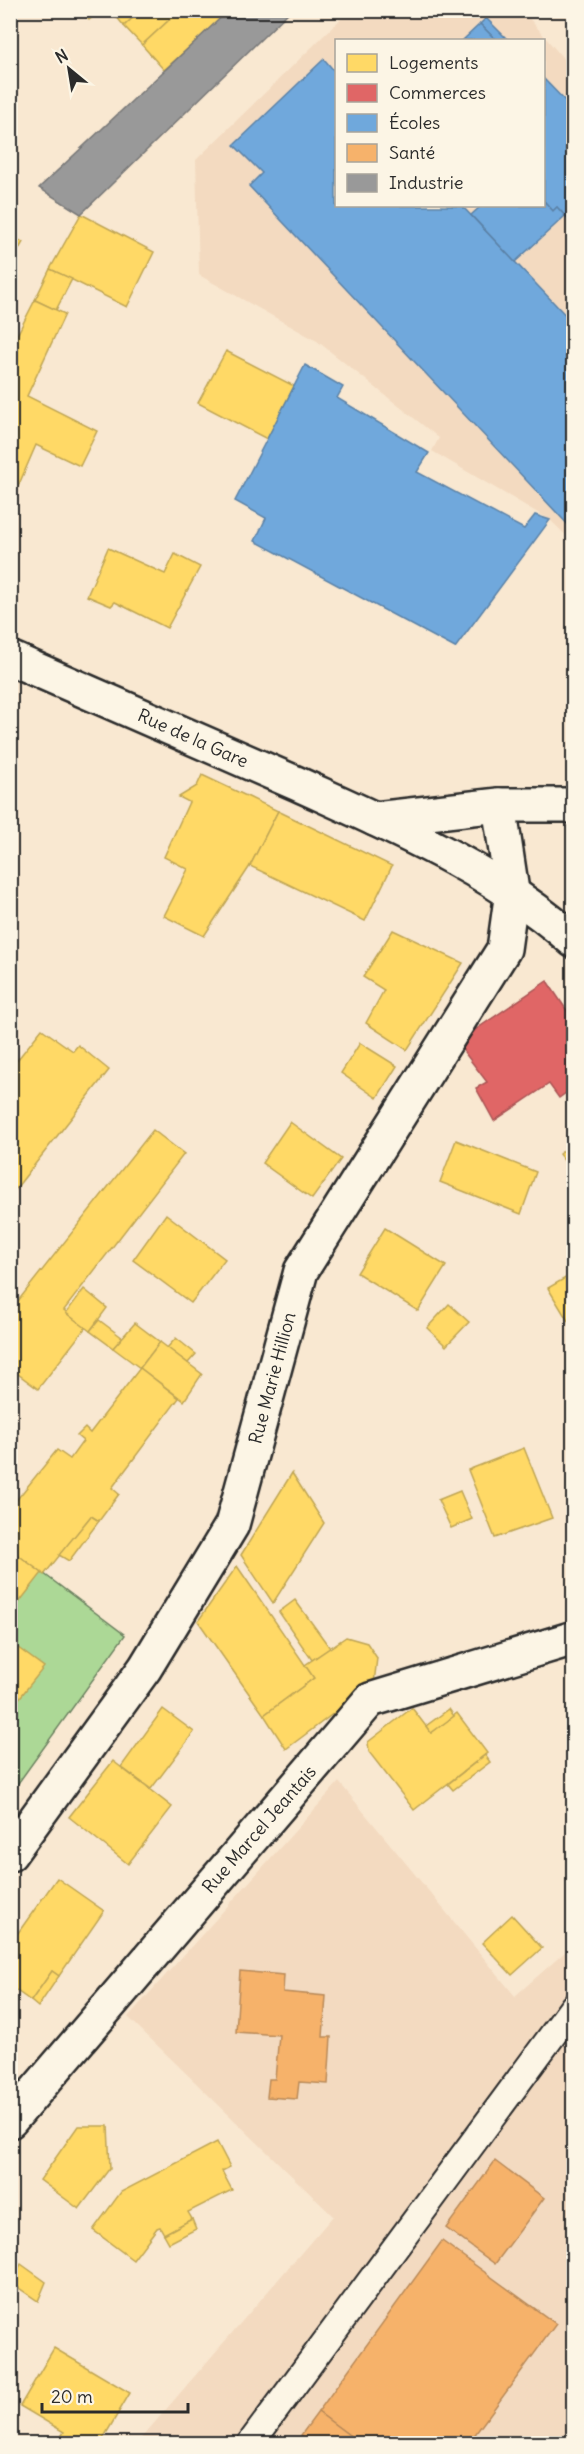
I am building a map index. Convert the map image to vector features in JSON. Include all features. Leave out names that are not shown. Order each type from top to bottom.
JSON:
[{"type":"street","name":"Rue de la Gare","points":[[10,658],[375,819],[462,862],[512,891],[573,941]]},
{"type":"street","points":[[499,805],[512,891]]},
{"type":"street","points":[[375,819],[499,805],[568,805],[573,807]]},
{"type":"street","name":"Rue Marie Hillion","points":[[10,1854],[145,1668],[232,1525],[301,1271],[504,949],[512,891]]},
{"type":"street","name":"Rue Marcel Jeantais","points":[[10,2121],[370,1700],[573,1638]]},
{"type":"lane","points":[[250,2444],[573,2006]]},
{"type":"shaded area","points":[[349,11],[523,11],[573,70],[573,542],[550,520],[432,451],[439,438],[317,341],[199,275],[196,160]]},
{"type":"shaded area","points":[[339,1782],[515,1996],[573,1945],[573,2443],[137,2443],[333,2216],[128,2017]]},
{"type":"green space","points":[[11,1549],[125,1635],[11,1793]]},
{"type":"building: Logements","points":[[80,10],[101,10],[89,20]]},
{"type":"building: Logements","points":[[111,10],[141,10],[124,26]]},
{"type":"building: Logements","points":[[141,10],[180,10],[142,45],[124,26]]},
{"type":"building: Logements","points":[[180,10],[216,10],[221,19],[164,70],[142,45]]},
{"type":"building: Logements","points":[[81,214],[154,252],[127,307],[50,269]]},
{"type":"building: Logements","points":[[10,236],[23,242],[10,265]]},
{"type":"building: Logements","points":[[50,269],[72,279],[56,310],[35,300]]},
{"type":"building: Logements","points":[[35,300],[65,314],[27,396],[97,431],[80,466],[36,445],[10,505],[10,349]]},
{"type":"building: Logements","points":[[226,351],[294,386],[267,439],[198,403]]},
{"type":"building: Logements","points":[[108,548],[165,574],[175,554],[200,567],[167,628],[115,602],[111,606],[87,596]]},
{"type":"building: Logements","points":[[202,775],[278,811],[250,866],[204,936],[164,916],[188,869],[164,857],[189,802],[179,797],[197,786]]},
{"type":"building: Logements","points":[[278,811],[392,866],[365,921],[250,866]]},
{"type":"building: Logements","points":[[393,930],[463,963],[407,1050],[366,1023],[384,990],[363,977]]},
{"type":"building: Logements","points":[[42,1029],[73,1051],[78,1045],[109,1070],[10,1196],[10,1069]]},
{"type":"building: Logements","points":[[360,1043],[397,1066],[377,1098],[341,1073]]},
{"type":"building: Logements","points":[[290,1122],[341,1159],[312,1199],[262,1163]]},
{"type":"building: Logements","points":[[153,1130],[184,1154],[64,1310],[86,1327],[38,1389],[10,1368],[10,1311]]},
{"type":"building: Logements","points":[[456,1140],[536,1172],[521,1214],[440,1182]]},
{"type":"building: Logements","points":[[574,1142],[574,1173],[559,1154]]},
{"type":"building: Logements","points":[[166,1214],[225,1259],[191,1303],[133,1260]]},
{"type":"building: Logements","points":[[385,1228],[446,1266],[418,1311],[357,1273]]},
{"type":"building: Logements","points":[[574,1273],[574,1331],[548,1288]]},
{"type":"building: Logements","points":[[84,1289],[107,1308],[90,1331],[66,1313]]},
{"type":"building: Logements","points":[[449,1304],[469,1322],[446,1346],[427,1328]]},
{"type":"building: Logements","points":[[99,1320],[123,1338],[113,1348],[90,1331]]},
{"type":"building: Logements","points":[[135,1323],[160,1342],[140,1368],[113,1348]]},
{"type":"building: Logements","points":[[176,1338],[196,1354],[188,1363],[167,1348]]},
{"type":"building: Logements","points":[[160,1342],[202,1374],[184,1401],[140,1368]]},
{"type":"building: Logements","points":[[140,1368],[179,1398],[112,1488],[119,1494],[99,1521],[91,1516],[44,1575],[10,1549],[10,1508],[57,1450],[70,1459],[83,1441],[77,1436],[85,1428],[90,1433]]},
{"type":"building: Logements","points":[[524,1448],[552,1518],[495,1538],[468,1470]]},
{"type":"building: Logements","points":[[292,1473],[324,1523],[273,1603],[241,1555]]},
{"type":"building: Logements","points":[[460,1491],[472,1519],[451,1528],[438,1500]]},
{"type":"building: Logements","points":[[91,1516],[99,1521],[69,1561],[59,1555]]},
{"type":"building: Logements","points":[[10,1549],[42,1573],[10,1614]]},
{"type":"building: Logements","points":[[237,1566],[314,1678],[264,1715],[198,1621]]},
{"type":"building: Logements","points":[[295,1600],[330,1648],[312,1660],[279,1612]]},
{"type":"building: Logements","points":[[346,1637],[367,1643],[377,1658],[374,1683],[286,1749],[264,1715],[314,1678],[305,1665]]},
{"type":"building: Logements","points":[[10,1642],[44,1667],[10,1710]]},
{"type":"building: Logements","points":[[412,1708],[431,1733],[457,1713],[487,1753],[414,1810],[369,1752],[368,1742]]},
{"type":"building: Logements","points":[[163,1709],[194,1732],[151,1789],[121,1767]]},
{"type":"building: Logements","points":[[449,1709],[454,1716],[431,1733],[426,1726]]},
{"type":"building: Logements","points":[[485,1755],[490,1762],[453,1790],[448,1784]]},
{"type":"building: Logements","points":[[113,1761],[172,1807],[128,1864],[69,1817]]},
{"type":"building: Logements","points":[[57,1878],[104,1911],[59,1976],[52,1971],[31,2001],[10,1986],[10,1944]]},
{"type":"building: Logements","points":[[512,1915],[542,1948],[512,1975],[482,1943]]},
{"type":"building: Logements","points":[[52,1971],[59,1976],[38,2007],[31,2001]]},
{"type":"building: Logements","points":[[78,2126],[108,2126],[110,2168],[79,2209],[40,2180]]},
{"type":"building: Logements","points":[[217,2142],[230,2167],[222,2171],[232,2190],[188,2212],[192,2219],[164,2234],[160,2227],[157,2228],[133,2260],[93,2230],[121,2192]]},
{"type":"building: Logements","points":[[192,2219],[196,2229],[169,2243],[164,2234]]},
{"type":"building: Logements","points":[[21,2264],[46,2282],[38,2301],[10,2282]]},
{"type":"building: Logements","points":[[54,2348],[130,2393],[100,2444],[64,2444],[59,2440],[64,2432],[20,2406]]},
{"type":"building: Commerces","points":[[547,981],[574,1021],[574,1087],[559,1098],[549,1084],[494,1121],[476,1088],[487,1082],[461,1048],[472,1032]]},
{"type":"building: Écoles","points":[[486,18],[507,39],[495,39],[480,24]]},
{"type":"building: Écoles","points":[[480,24],[495,39],[464,39]]},
{"type":"building: Écoles","points":[[324,59],[335,72],[335,207],[463,207],[574,324],[574,531],[249,186],[262,173],[234,145]]},
{"type":"building: Écoles","points":[[545,80],[574,110],[574,225],[557,207],[553,211],[545,202]]},
{"type":"building: Écoles","points":[[545,202],[553,211],[557,207],[565,216],[515,262],[471,215],[480,207],[545,207]]},
{"type":"building: Écoles","points":[[305,365],[343,387],[337,398],[429,453],[417,472],[524,529],[535,515],[550,520],[455,648],[255,541],[266,518],[235,501]]},
{"type":"building: Santé","points":[[240,1971],[284,1975],[283,1992],[326,1996],[323,2037],[331,2037],[328,2084],[299,2082],[297,2099],[267,2097],[269,2079],[275,2079],[279,2035],[236,2032]]},
{"type":"building: Santé","points":[[495,2161],[544,2198],[495,2264],[446,2228]]},
{"type":"building: Santé","points":[[442,2241],[556,2324],[468,2444],[361,2444],[318,2412]]},
{"type":"building: Santé","points":[[318,2412],[361,2444],[313,2444],[301,2435]]},
{"type":"building: Industrie","points":[[229,10],[291,10],[81,214],[39,188]]}]
